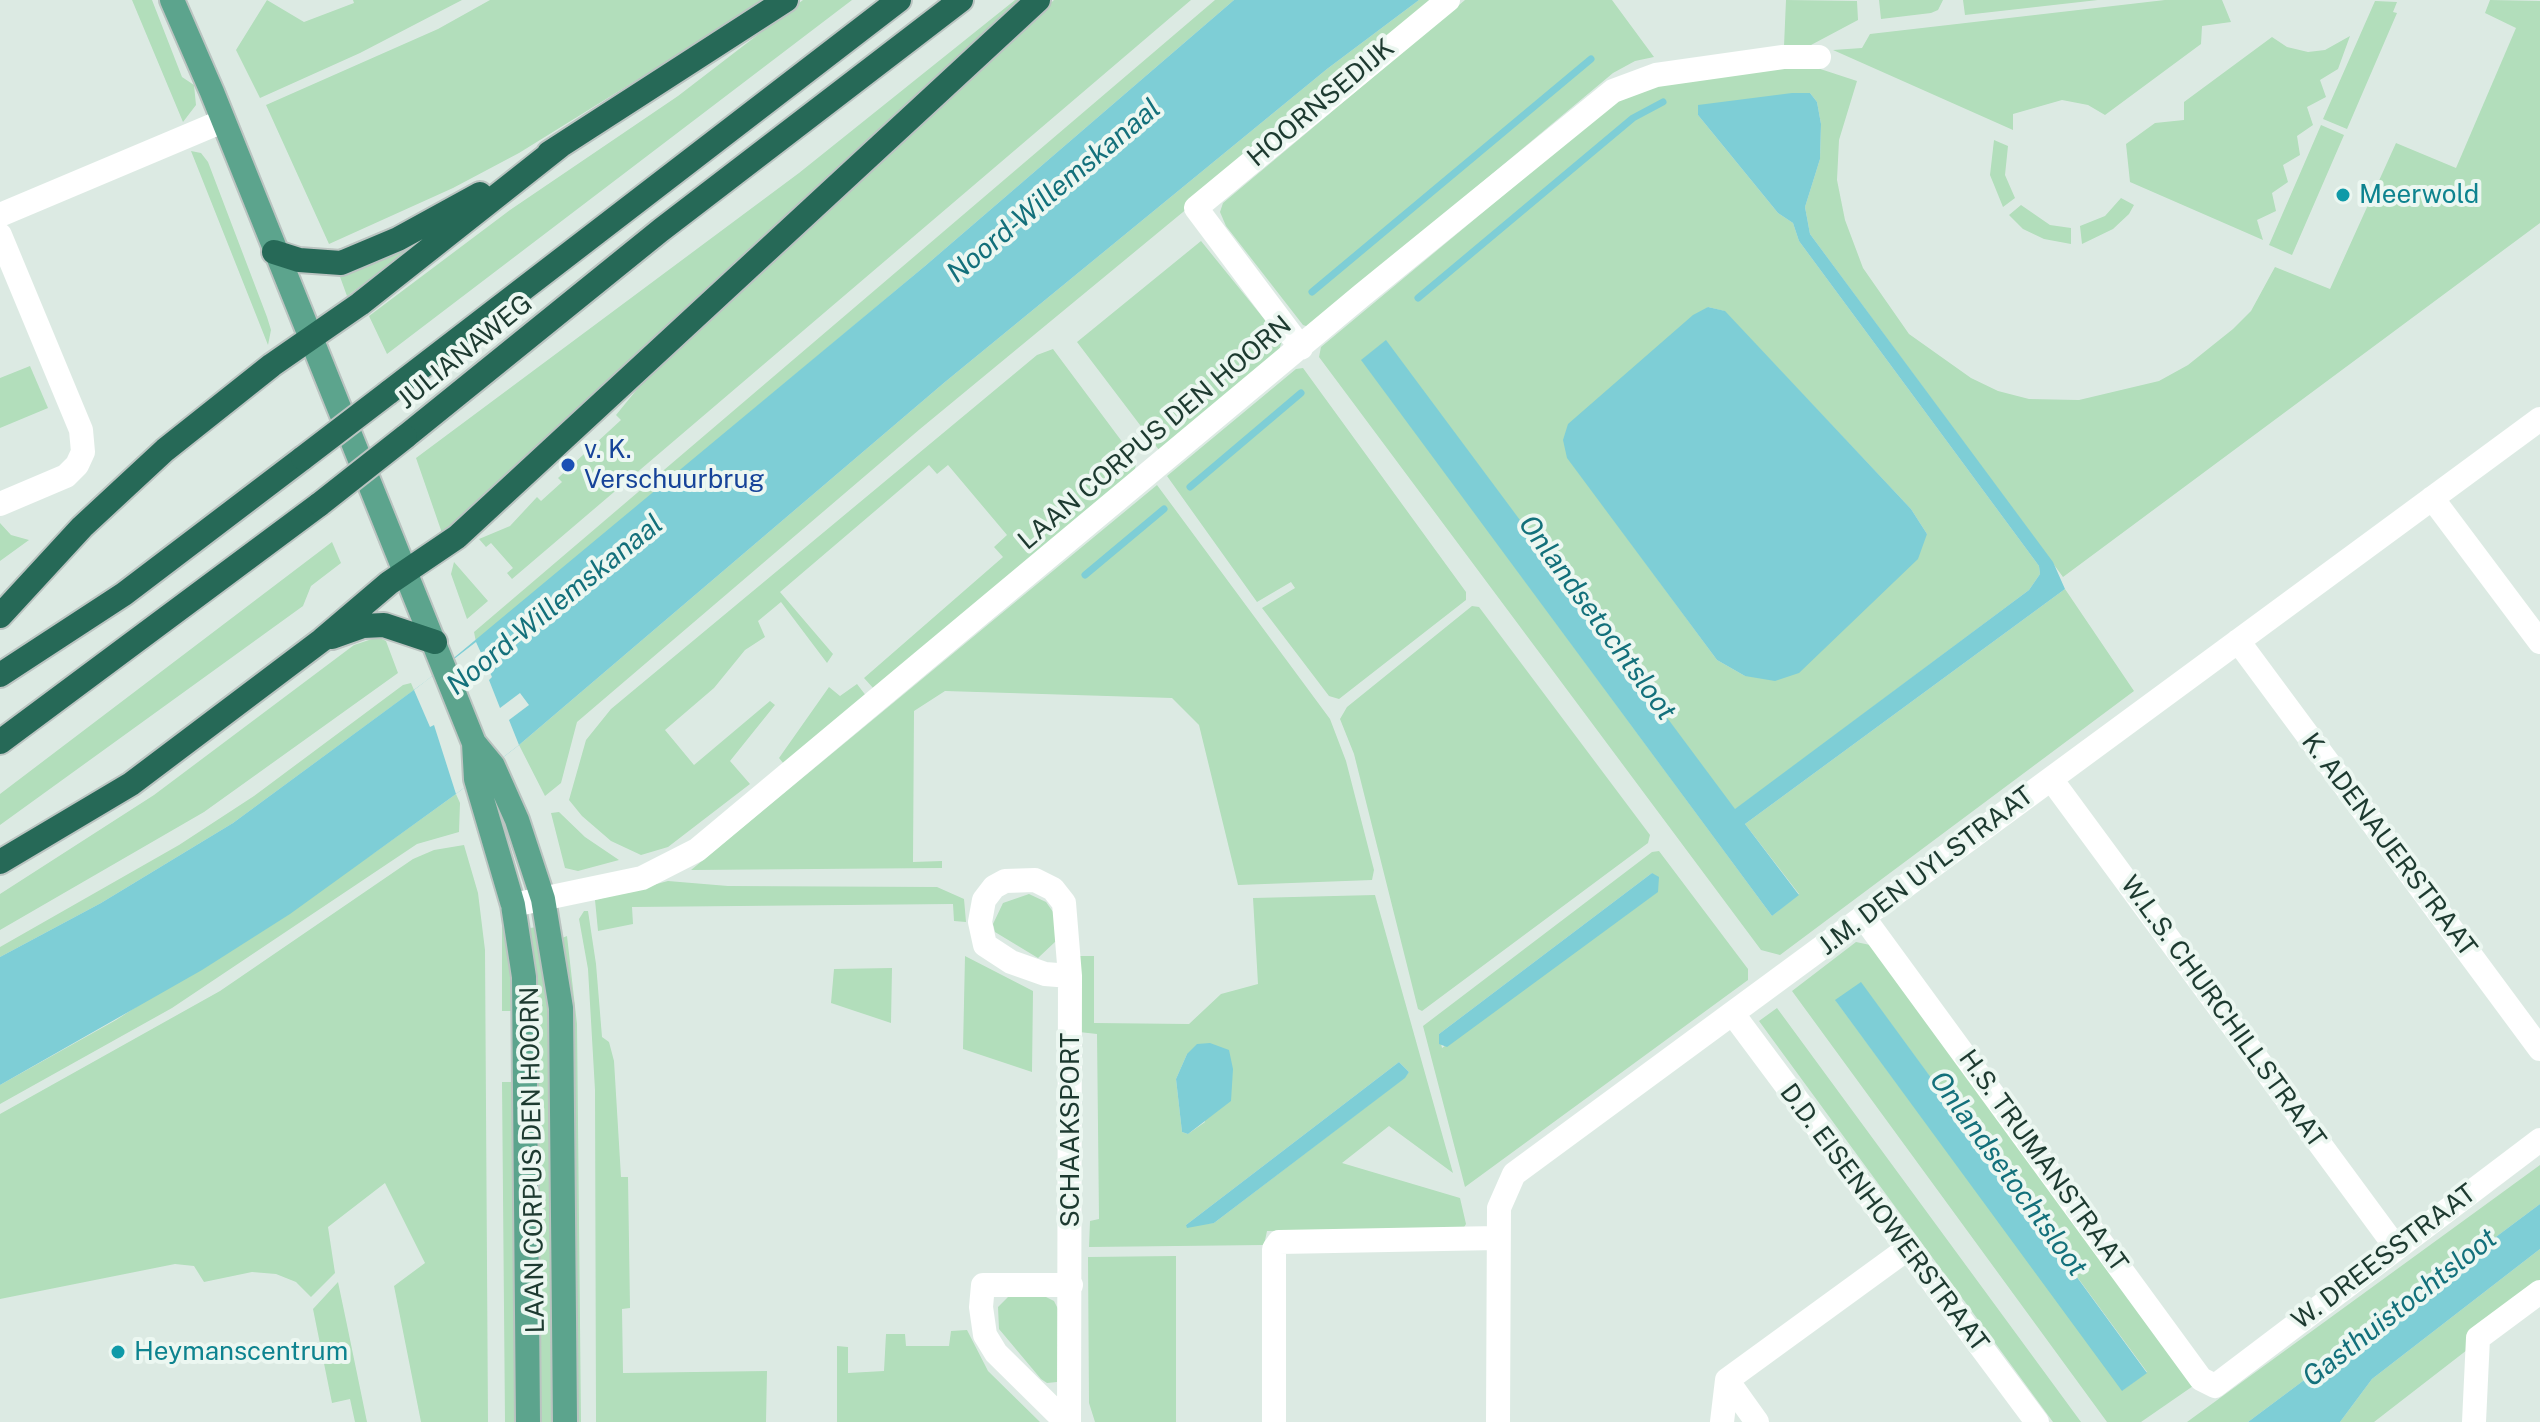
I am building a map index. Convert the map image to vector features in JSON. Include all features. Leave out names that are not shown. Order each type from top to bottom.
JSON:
[{"type":"highway","points":[[274,252],[299,260],[341,263],[424,225],[560,146],[786,0]]},
{"type":"highway","name":"JULIANAWEG","points":[[0,675],[124,594],[899,0]]},
{"type":"highway","name":"JULIANAWEG","points":[[0,742],[320,504],[661,230],[961,0]]},
{"type":"highway","points":[[0,862],[131,784],[322,640],[406,570],[457,537],[1038,0]]},
{"type":"highway","points":[[0,616],[129,481],[272,365],[560,146]]},
{"type":"highway","points":[[322,640],[363,626],[384,625],[435,642]]},
{"type":"main road","name":"LAAN CORPUS DEN HOORN","points":[[172,0],[406,570],[484,772],[520,936],[526,1019],[528,1422]]},
{"type":"main road","name":"LAAN CORPUS DEN HOORN","points":[[484,772],[517,820],[543,899],[561,1008],[565,1422]]},
{"type":"street","name":"HOORNSEDIJK","points":[[1301,348],[1196,208],[1448,0]]},
{"type":"street","name":"LAAN CORPUS DEN HOORN","points":[[513,905],[642,878],[697,850],[1613,91],[1656,75],[1783,57],[1819,57]]},
{"type":"street","points":[[0,215],[223,121]]},
{"type":"street","points":[[0,235],[81,430],[83,452],[77,465],[66,476],[0,504]]},
{"type":"street","name":"J.M. DEN UYLSTRAAT","points":[[1498,1422],[1499,1208],[1514,1174],[2540,419]]},
{"type":"street","points":[[2432,498],[2540,642]]},
{"type":"street","name":"K. ADENAUERSTRAAT","points":[[2238,641],[2540,1049]]},
{"type":"street","name":"W.L.S. CHURCHILLSTRAAT","points":[[2051,779],[2395,1246]]},
{"type":"street","name":"SCHAAKSPORT","points":[[1068,1422],[1070,976],[1064,903],[1060,895],[1035,880],[1005,881],[994,887],[984,900],[980,922],[985,945],[1011,962],[1034,970],[1070,976]]},
{"type":"street","name":"H.S. TRUMANSTRAAT","points":[[1864,918],[2201,1379],[2215,1386],[2229,1374]]},
{"type":"street","name":"D.D. EISENHOWERSTRAAT","points":[[1733,1014],[2037,1422]]},
{"type":"street","name":"W. DREESSTRAAT","points":[[2229,1374],[2395,1246],[2540,1140]]},
{"type":"street","points":[[1274,1422],[1274,1249],[1279,1242],[1498,1238]]},
{"type":"street","points":[[1722,1422],[1727,1380],[1907,1249]]},
{"type":"street","name":"SCHAAKSPORT","points":[[1068,1422],[996,1353],[985,1335],[981,1307],[983,1285],[1071,1285]]},
{"type":"street","points":[[2474,1422],[2478,1338],[2540,1292]]},
{"type":"street","points":[[1727,1380],[1757,1422]]},
{"type":"green space","points":[[132,0],[152,0],[182,77],[194,85],[196,105],[183,122]]},
{"type":"green space","points":[[267,0],[304,22],[354,3],[353,0],[462,0],[360,53],[260,98],[236,50]]},
{"type":"green space","points":[[490,0],[766,0],[519,153],[453,188],[329,244],[266,105],[438,29]]},
{"type":"green space","points":[[803,0],[852,0],[387,354],[369,316],[510,210],[678,96]]},
{"type":"green space","points":[[1015,0],[1025,0],[453,529],[442,533],[416,458],[799,173]]},
{"type":"green space","points":[[1054,0],[1191,0],[512,579],[507,573],[513,568],[491,543],[486,547],[479,539],[510,526],[537,497],[541,501],[562,482],[558,478],[621,420],[616,415],[656,366]]},
{"type":"green space","points":[[1215,0],[1234,0],[925,266],[476,642],[474,632]]},
{"type":"green space","points":[[1419,0],[1440,0],[920,429],[577,722],[561,783],[545,796],[519,745],[945,382],[1327,69]]},
{"type":"green space","points":[[1465,0],[1612,0],[1654,57],[1635,61],[1613,73],[1309,327],[1303,325],[1226,226],[1220,212],[1223,203]]},
{"type":"green space","points":[[1786,0],[1857,1],[1858,20],[1811,45],[1784,46]]},
{"type":"green space","points":[[1879,0],[1943,0],[1938,10],[1931,13],[1881,19]]},
{"type":"green space","points":[[1963,0],[2098,0],[1965,15]]},
{"type":"green space","points":[[2165,0],[2222,0],[2231,22],[2202,26],[2201,44],[2105,115],[2088,105],[2062,100],[2013,114],[2013,130],[1833,50],[1862,48],[1870,34]]},
{"type":"green space","points":[[2490,0],[2540,1],[2540,223],[2063,577],[1810,234],[1805,207],[1820,159],[1821,124],[1817,102],[1810,93],[1698,115],[1778,213],[1793,223],[1799,241],[2039,566],[2040,574],[2029,590],[1735,810],[1386,341],[1362,360],[1772,916],[1799,894],[1745,824],[2065,589],[2134,691],[1780,955],[1761,950],[1319,357],[1321,347],[1613,104],[1638,88],[1805,64],[1857,81],[1839,140],[1837,180],[1845,220],[1863,268],[1909,334],[1971,378],[1998,391],[2029,399],[2079,400],[2159,381],[2188,365],[2233,329],[2251,311],[2275,267],[2330,289],[2396,143],[2456,168],[2516,28],[2485,13]],"holes":[[[1708,307],[1724,311],[1911,509],[1927,534],[1745,676],[1717,660],[1568,458]]]},
{"type":"green space","points":[[2375,1],[2397,2],[2393,12],[2397,13],[2347,129],[2323,119]]},
{"type":"green space","points":[[2350,36],[2338,69],[2320,80],[2326,97],[2307,107],[2313,125],[2297,136],[2300,155],[2283,165],[2288,182],[2272,193],[2276,211],[2257,220],[2263,240],[2130,182],[2126,144],[2155,123],[2184,120],[2184,102],[2272,37],[2287,47],[2308,52],[2325,50]]},
{"type":"green space","points":[[2321,125],[2344,135],[2292,255],[2269,245]]},
{"type":"green space","points":[[1994,140],[2008,146],[2005,175],[2015,198],[2003,207],[1990,175]]},
{"type":"green space","points":[[191,151],[201,153],[208,162],[267,317],[271,330],[268,345]]},
{"type":"green space","points":[[2121,198],[2134,205],[2129,214],[2113,229],[2082,244],[2080,226],[2105,216]]},
{"type":"green space","points":[[2021,205],[2050,225],[2071,228],[2071,244],[2044,239],[2023,229],[2009,215]]},
{"type":"green space","points":[[444,225],[347,296],[339,274]]},
{"type":"green space","points":[[1201,241],[1282,341],[1279,350],[1159,450],[1077,342]]},
{"type":"green space","points":[[1053,349],[1129,451],[1136,465],[1134,472],[874,689],[864,678],[1003,557],[994,547],[1007,535],[948,465],[937,474],[929,465],[780,592],[833,654],[827,663],[781,602],[758,621],[765,637],[745,650],[714,688],[665,730],[694,765],[770,701],[775,705],[730,761],[750,784],[668,847],[641,855],[611,841],[582,816],[569,800],[586,740],[611,709],[1037,355]]},
{"type":"green space","points":[[30,366],[48,408],[0,428],[0,378]]},
{"type":"green space","points":[[1303,368],[1466,592],[1466,600],[1339,699],[1329,696],[1262,608],[1295,588],[1291,582],[1257,602],[1167,476],[1296,369]]},
{"type":"green space","points":[[1157,485],[1330,719],[1346,761],[1374,870],[1372,880],[1238,885],[1199,725],[1172,698],[945,691],[914,711],[913,862],[942,861],[942,868],[691,870]]},
{"type":"green space","points":[[0,523],[11,535],[29,540],[0,561]]},
{"type":"green space","points":[[332,542],[341,563],[311,586],[303,606],[0,825],[0,794]]},
{"type":"green space","points":[[454,562],[488,601],[467,619],[451,574]]},
{"type":"green space","points":[[1472,606],[1479,607],[1650,835],[1648,843],[1422,1011],[1418,1009],[1354,754],[1340,719],[1347,707]]},
{"type":"green space","points":[[378,637],[386,641],[398,673],[204,812],[0,930],[0,894],[154,795],[354,645]]},
{"type":"green space","points":[[411,683],[414,690],[233,823],[101,903],[0,957],[0,947],[179,845],[254,796],[403,685]]},
{"type":"green space","points":[[857,684],[867,697],[784,764],[779,758],[829,687],[840,696]]},
{"type":"green space","points":[[456,794],[460,803],[459,832],[417,844],[172,1008],[0,1104],[0,1085],[116,1020],[374,853]]},
{"type":"green space","points":[[559,812],[585,837],[619,860],[578,871],[565,868],[551,813]]},
{"type":"green space","points":[[464,845],[478,893],[485,950],[488,1422],[421,1422],[394,1286],[425,1263],[385,1183],[328,1227],[335,1273],[311,1297],[296,1282],[276,1274],[252,1272],[204,1282],[194,1266],[175,1264],[0,1299],[0,1114],[220,991],[413,859],[434,850]]},
{"type":"green space","points":[[1659,851],[1748,969],[1748,980],[1465,1187],[1423,1026],[1652,852]],"holes":[[[1652,873],[1657,892],[1442,1048],[1439,1034]]]},
{"type":"green space","points":[[668,881],[728,886],[937,887],[964,899],[966,922],[954,921],[953,904],[632,907],[633,924],[598,931],[595,900]]},
{"type":"green space","points":[[1029,894],[1046,902],[1056,916],[1056,941],[1038,958],[995,932],[993,924],[1003,903]]},
{"type":"green space","points":[[1375,895],[1453,1173],[1389,1126],[1342,1163],[1460,1198],[1466,1224],[1463,1229],[1267,1231],[1264,1245],[1089,1247],[1090,1221],[1099,1219],[1097,1034],[1079,1032],[1080,956],[1094,956],[1094,1023],[1189,1024],[1221,994],[1258,984],[1253,898]],"holes":[[[1187,1054],[1205,1122],[1188,1134],[1182,1132],[1176,1079]],[[1399,1062],[1409,1072],[1404,1078],[1214,1223],[1186,1225]]]},
{"type":"green space","points":[[502,911],[511,964],[514,1011],[502,1011]]},
{"type":"green space","points":[[584,911],[588,911],[596,964],[602,1037],[609,1042],[614,1061],[621,1177],[628,1177],[630,1308],[622,1309],[623,1373],[767,1371],[766,1422],[596,1422],[595,1090],[588,969],[579,919]]},
{"type":"green space","points":[[537,927],[550,1012],[553,1422],[539,1422],[534,979],[530,928]]},
{"type":"green space","points":[[567,936],[577,1024],[581,1422],[575,1422],[569,985],[562,938]]},
{"type":"green space","points":[[1856,942],[1870,945],[2196,1384],[2141,1422],[2107,1422],[1792,991]],"holes":[[[1861,983],[2147,1372],[2123,1390],[1836,1001]]]},
{"type":"green space","points":[[965,956],[1033,991],[1032,1072],[963,1049]]},
{"type":"green space","points":[[892,968],[891,1023],[831,1003],[834,969]]},
{"type":"green space","points":[[1777,1008],[2081,1422],[2053,1422],[1759,1021]]},
{"type":"green space","points":[[502,1082],[515,1082],[517,1422],[505,1422]]},
{"type":"green space","points":[[2540,1165],[2540,1204],[2248,1422],[2187,1422]]},
{"type":"green space","points":[[2540,1249],[2540,1281],[2467,1350],[2374,1422],[2340,1422],[2372,1379]]},
{"type":"green space","points":[[1176,1256],[1176,1422],[1095,1422],[1089,1403],[1088,1257]]},
{"type":"green space","points":[[338,1282],[367,1422],[355,1422],[350,1399],[332,1403],[313,1309]]},
{"type":"green space","points":[[1008,1297],[1046,1297],[1054,1301],[1058,1309],[1057,1382],[1047,1383],[1041,1379],[999,1329],[998,1307]]},
{"type":"green space","points":[[967,1330],[988,1371],[1040,1422],[837,1422],[837,1346],[848,1347],[848,1373],[884,1371],[886,1334],[905,1334],[906,1346],[949,1346],[951,1331]]},
{"type":"water","name":"Noord-Willemskanaal","points":[[1234,0],[1419,0],[1327,69],[945,382],[519,745],[456,794],[290,914],[202,970],[0,1085],[0,957],[101,903],[233,823],[426,681],[925,266]]},
{"type":"water","points":[[1810,93],[1817,102],[1821,124],[1820,159],[1805,207],[1810,234],[2053,562],[2065,589],[1745,824],[1799,895],[1772,916],[1361,360],[1386,340],[1735,809],[2029,590],[2040,574],[2039,566],[1799,241],[1793,223],[1778,213],[1698,115],[1698,105]]},
{"type":"water","points":[[1708,307],[1725,311],[1911,509],[1927,534],[1918,559],[1799,673],[1775,681],[1745,676],[1717,660],[1567,458],[1563,440],[1568,424],[1693,315]]},
{"type":"water","points":[[1652,873],[1659,877],[1658,892],[1447,1047],[1439,1044],[1439,1034]]},
{"type":"water","points":[[1861,982],[2147,1373],[2122,1391],[1835,1000]]},
{"type":"water","points":[[1210,1043],[1229,1050],[1233,1069],[1231,1101],[1188,1134],[1182,1132],[1176,1079],[1187,1054],[1197,1044]]},
{"type":"water","points":[[1399,1062],[1409,1072],[1405,1078],[1214,1223],[1187,1228],[1186,1225]]},
{"type":"water","points":[[2540,1204],[2540,1249],[2372,1379],[2340,1422],[2248,1422]]},
{"type":"pier","points":[[476,642],[492,677],[489,680],[500,708],[520,693],[529,705],[509,720],[519,745],[456,794],[434,725],[430,727],[414,690]]},
{"type":"waterway","points":[[1312,292],[1591,59]]},
{"type":"waterway","points":[[1418,298],[1633,118],[1663,102]]},
{"type":"waterway","points":[[1190,487],[1301,393]]},
{"type":"waterway","points":[[1085,575],[1164,509]]},
{"type":"place","name":"Meerwold","points":[[2343,195]]},
{"type":"place","name":"v. K. Verschuurbrug","points":[[568,465]]},
{"type":"place","name":"Heymanscentrum","points":[[118,1352]]},
{"type":"water label","name":"Onlandsetochtsloot","points":[[1597,618]]},
{"type":"water label","name":"Onlandsetochtsloot","points":[[2008,1174]]},
{"type":"water label","name":"Gasthuistochtsloot","points":[[2400,1308]]}]
